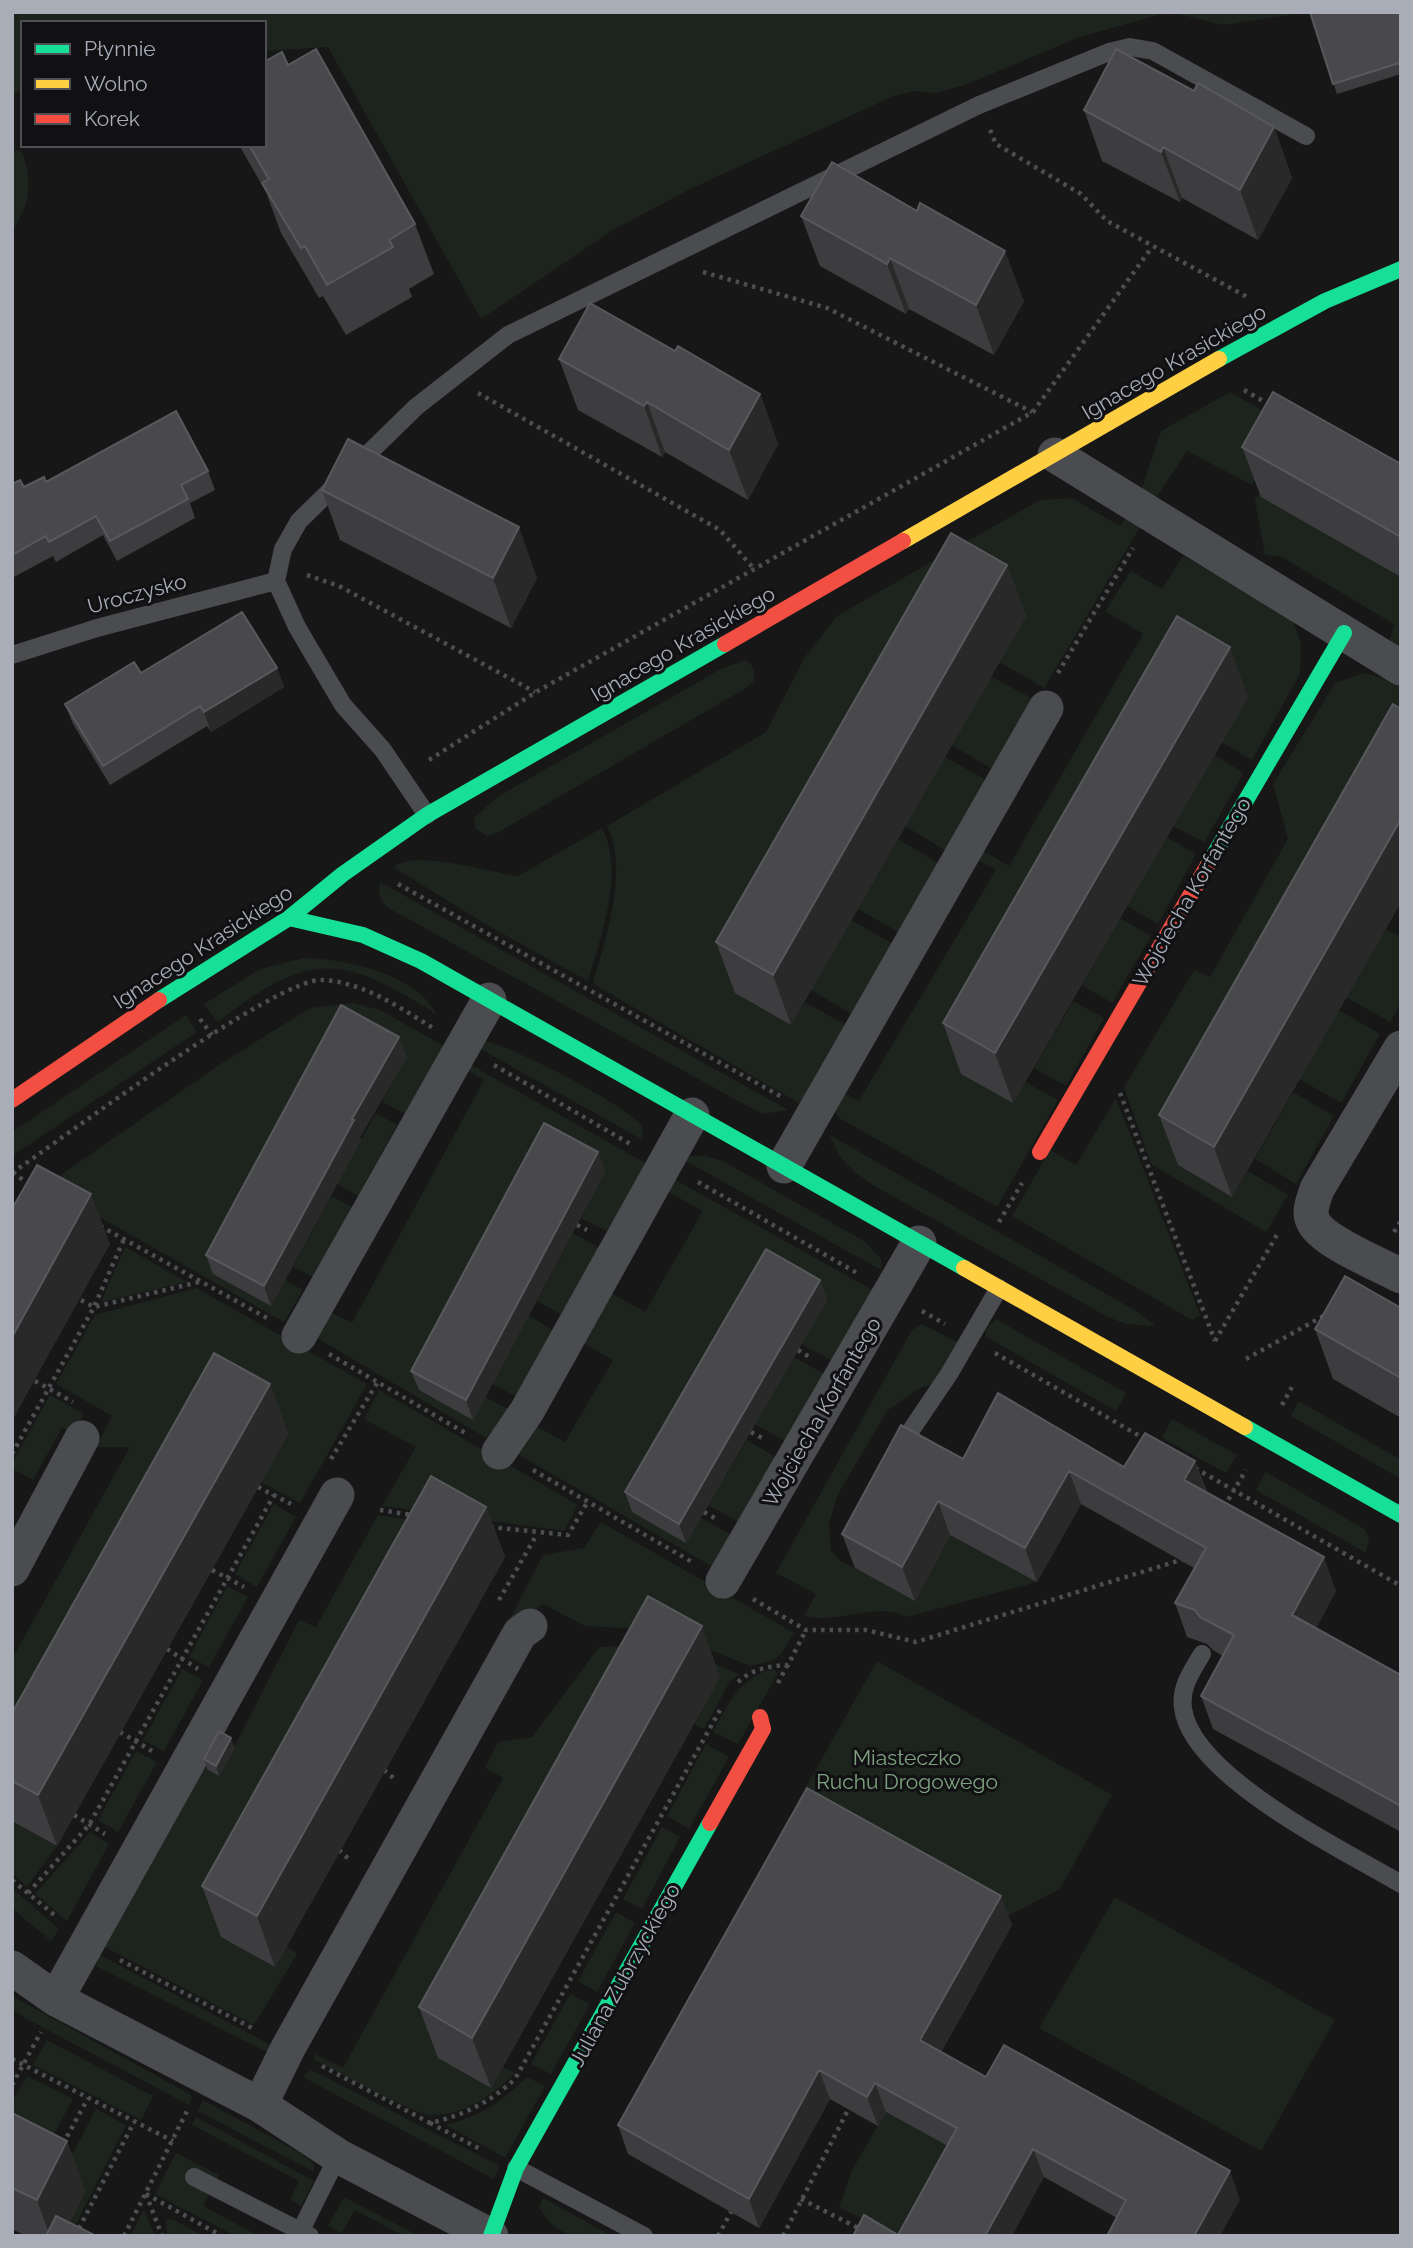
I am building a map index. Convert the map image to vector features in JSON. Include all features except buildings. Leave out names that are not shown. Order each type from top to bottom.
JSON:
[{"type":"street","name":"Ignacego Krasickiego","points":[[12,1100],[178,987],[289,918],[343,874],[427,815],[1293,318],[1378,276],[1401,269]]},
{"type":"street","points":[[1055,455],[1401,668]]},
{"type":"street","name":"Wojciecha Korfantego","points":[[1040,1152],[1344,633]]},
{"type":"street","points":[[784,1166],[1046,708]]},
{"type":"street","points":[[289,918],[363,935],[421,961],[1401,1515]]},
{"type":"street","points":[[299,1336],[489,1000]]},
{"type":"street","points":[[1401,1048],[1317,1189],[1311,1207],[1312,1220],[1321,1233],[1401,1276]]},
{"type":"street","points":[[499,1452],[527,1411],[692,1115]]},
{"type":"street","name":"Wojciecha Korfantego","points":[[723,1581],[919,1243]]},
{"type":"street","points":[[12,1569],[82,1438]]},
{"type":"street","points":[[56,1999],[337,1495]]},
{"type":"street","points":[[260,2105],[288,2048],[520,1633],[530,1626]]},
{"type":"street","name":"Juliana Zubrzyckiego","points":[[12,1968],[56,1999],[260,2105],[338,2156],[491,2236],[516,2168],[763,1730],[760,1717]]},
{"type":"lane","points":[[427,815],[383,750],[343,705],[297,627],[276,581],[283,549],[299,521],[416,407],[508,335],[979,105],[1109,52],[1130,47],[1153,51],[1306,136]]},
{"type":"lane","name":"Uroczysko","points":[[12,655],[97,628],[276,581]]},
{"type":"lane","points":[[891,1463],[970,1339],[999,1288]]},
{"type":"lane","points":[[1202,1654],[1184,1686],[1183,1710],[1195,1737],[1222,1770],[1252,1796],[1401,1884]]},
{"type":"lane","points":[[194,2177],[303,2234],[338,2156]]},
{"type":"lane","points":[[516,2168],[643,2236]]},
{"type":"path","points":[[979,105],[996,144],[1081,194],[1107,221],[1257,302]]},
{"type":"path","points":[[429,760],[536,692],[1033,412],[1152,247]]},
{"type":"path","points":[[661,260],[827,308],[1033,412]]},
{"type":"path","points":[[452,379],[720,530],[755,570]]},
{"type":"path","points":[[1232,383],[1280,411]]},
{"type":"path","points":[[1046,708],[1045,696],[1154,517]]},
{"type":"path","points":[[339,586],[536,692]]},
{"type":"path","points":[[390,880],[813,1114]]},
{"type":"path","points":[[36,1190],[13,1172],[212,1035],[283,990],[319,980],[353,985],[435,1029]]},
{"type":"path","points":[[200,1019],[212,1035]]},
{"type":"path","points":[[1102,1046],[1215,1341],[1270,1246]]},
{"type":"path","points":[[999,1222],[1025,1179]]},
{"type":"path","points":[[91,1221],[299,1336]]},
{"type":"path","points":[[12,1454],[94,1307],[124,1239]]},
{"type":"path","points":[[81,1300],[94,1307],[200,1282]]},
{"type":"path","points":[[915,1307],[1150,1442]]},
{"type":"path","points":[[1246,1359],[1336,1309]]},
{"type":"path","points":[[35,1381],[48,1388]]},
{"type":"path","points":[[337,1495],[316,1484],[377,1383]]},
{"type":"path","points":[[1279,1409],[1292,1387]]},
{"type":"path","points":[[1186,1463],[1401,1586]]},
{"type":"path","points":[[1234,1490],[1249,1464]]},
{"type":"path","points":[[28,1893],[89,1825],[274,1495]]},
{"type":"path","points":[[485,1526],[568,1535],[588,1501]]},
{"type":"path","points":[[380,1510],[419,1516]]},
{"type":"path","points":[[733,1686],[747,1673],[788,1665],[806,1630]]},
{"type":"path","points":[[430,2123],[461,2116],[482,2105],[515,2079],[727,1698]]},
{"type":"path","points":[[12,1880],[86,1942],[516,2168]]},
{"type":"path","points":[[12,2085],[41,2031]]},
{"type":"path","points":[[12,2059],[173,2141]]},
{"type":"path","points":[[59,2152],[88,2098]]},
{"type":"path","points":[[124,2236],[188,2109]]},
{"type":"path","points":[[783,2236],[848,2109]]},
{"type":"path","points":[[75,2236],[134,2122]]},
{"type":"path","points":[[146,2194],[162,2236]]},
{"type":"path","points":[[146,2194],[222,2236]]},
{"type":"path","points":[[802,2199],[872,2236]]},
{"type":"path","points":[[718,2236],[731,2212]]},
{"type":"green space","points":[[12,12],[1169,12],[1080,37],[965,85],[935,93],[915,91],[894,96],[690,189],[613,230],[481,319],[328,47],[266,51],[266,21],[21,21],[21,89],[12,96]]},
{"type":"green space","points":[[1170,12],[1308,12],[1224,25]]},
{"type":"green space","points":[[21,150],[27,171],[28,192],[23,211],[12,230],[12,152]]},
{"type":"green space","points":[[1230,392],[1286,424],[1252,485],[1187,451],[1154,501],[1140,494],[1161,431]]},
{"type":"green space","points":[[1291,437],[1401,577],[1401,657],[1389,644],[1394,624],[1280,556],[1265,555],[1255,501]]},
{"type":"green space","points":[[1072,498],[1120,526],[1128,515],[1141,525],[1044,688],[999,662],[735,992],[791,1025],[805,1002],[848,1026],[803,1101],[799,1103],[597,986],[593,982],[609,925],[616,882],[613,843],[607,826],[766,732],[805,657],[837,616],[1040,500]]},
{"type":"green space","points":[[1183,556],[1291,616],[1301,643],[1300,674],[1252,760],[1221,742],[961,1073],[1013,1103],[1025,1082],[1058,1100],[997,1207],[839,1118],[833,1108],[840,1091],[859,1101],[996,870],[974,857],[980,849],[1009,866],[1143,634],[1105,611],[1131,571],[1162,589]]},
{"type":"green space","points":[[745,660],[752,666],[754,674],[754,681],[746,688],[497,833],[487,836],[476,829],[474,818],[497,797],[721,669]]},
{"type":"green space","points":[[1364,673],[1401,683],[1401,773],[1178,1165],[1232,1197],[1248,1171],[1288,1195],[1266,1232],[1151,1164],[1124,1087],[1194,970],[1210,977],[1288,839],[1273,784],[1335,683]]},
{"type":"green space","points":[[990,676],[1035,700],[995,771],[952,745]]},
{"type":"green space","points":[[1214,755],[1241,771],[1243,775],[1204,842],[1173,826]]},
{"type":"green space","points":[[945,757],[990,782],[948,852],[905,826]]},
{"type":"green space","points":[[602,828],[609,846],[611,884],[604,924],[588,981],[487,925],[393,867],[403,862],[435,861],[518,876]]},
{"type":"green space","points":[[1167,837],[1196,854],[1158,924],[1127,906]]},
{"type":"green space","points":[[898,839],[940,864],[902,934],[858,909]]},
{"type":"green space","points":[[380,882],[788,1110],[762,1114],[392,910],[381,898]]},
{"type":"green space","points":[[1120,918],[1151,936],[1112,1003],[1082,985]]},
{"type":"green space","points":[[851,920],[895,945],[855,1016],[811,990]]},
{"type":"green space","points":[[1385,929],[1401,937],[1401,1003],[1390,1022],[1346,997]]},
{"type":"green space","points":[[304,958],[359,966],[397,979],[414,989],[437,1015],[376,980],[350,971],[326,969],[302,972],[277,982],[218,1022],[204,1004],[260,969]]},
{"type":"green space","points":[[1073,1001],[1104,1018],[1066,1086],[1034,1068]]},
{"type":"green space","points":[[353,1003],[380,1010],[451,1050],[412,1113],[404,1113],[382,1102],[406,1056],[349,1025],[285,1280],[303,1290],[284,1322],[45,1186],[219,1065],[310,1008]]},
{"type":"green space","points":[[1339,1010],[1380,1034],[1341,1103],[1299,1079]]},
{"type":"green space","points":[[186,1015],[197,1032],[12,1156],[12,1132]]},
{"type":"green space","points":[[484,1041],[519,1053],[593,1091],[642,1126],[643,1140],[475,1046]]},
{"type":"green space","points":[[462,1060],[649,1165],[611,1233],[581,1218],[605,1171],[485,1397],[510,1410],[493,1442],[307,1332],[321,1307],[352,1323],[484,1080],[457,1064]]},
{"type":"green space","points":[[1293,1092],[1334,1116],[1296,1184],[1255,1159]]},
{"type":"green space","points":[[1116,1098],[1200,1315],[1192,1320],[1012,1216],[1050,1150],[1076,1165]]},
{"type":"green space","points":[[376,1113],[397,1125],[358,1196],[337,1184]]},
{"type":"green space","points":[[830,1135],[1136,1311],[1156,1326],[1126,1324],[1108,1317],[878,1188],[849,1166],[838,1153]]},
{"type":"green space","points":[[691,1156],[705,1156],[723,1161],[864,1241],[881,1259],[881,1270],[684,1160]]},
{"type":"green space","points":[[672,1178],[878,1293],[838,1364],[801,1344],[701,1518],[737,1538],[720,1571],[514,1452],[530,1423],[565,1442],[613,1360],[578,1340],[607,1291],[645,1312],[703,1211],[665,1190]]},
{"type":"green space","points":[[331,1196],[353,1207],[313,1277],[293,1267]]},
{"type":"green space","points":[[573,1233],[601,1249],[563,1315],[537,1301]]},
{"type":"green space","points":[[125,1247],[187,1282],[101,1302]]},
{"type":"green space","points":[[196,1288],[367,1384],[300,1503],[261,1482],[12,1796],[12,1659],[130,1447],[96,1447],[112,1416],[56,1384],[95,1315]]},
{"type":"green space","points":[[528,1315],[554,1331],[517,1397],[492,1384]]},
{"type":"green space","points":[[996,1319],[1126,1393],[1116,1411],[985,1336],[986,1329]]},
{"type":"green space","points":[[922,1324],[967,1347],[944,1383],[922,1387],[888,1410],[838,1494],[829,1523],[831,1551],[841,1561],[914,1600],[950,1535],[1037,1582],[907,1617],[883,1611],[830,1618],[804,1616],[816,1594],[776,1573],[912,1330]]},
{"type":"green space","points":[[794,1357],[830,1377],[790,1444],[755,1424]]},
{"type":"green space","points":[[379,1390],[578,1505],[564,1531],[382,1506],[416,1447],[364,1419]]},
{"type":"green space","points":[[50,1395],[84,1414],[73,1433],[62,1428],[33,1480],[12,1469],[12,1463]]},
{"type":"green space","points":[[1299,1401],[1401,1460],[1401,1479],[1291,1416]]},
{"type":"green space","points":[[1172,1419],[1237,1455],[1226,1473],[1162,1438]]},
{"type":"green space","points":[[747,1440],[782,1461],[745,1526],[708,1505]]},
{"type":"green space","points":[[1266,1472],[1364,1529],[1369,1538],[1366,1553],[1256,1490]]},
{"type":"green space","points":[[274,1504],[296,1517],[257,1587],[235,1574]]},
{"type":"green space","points":[[378,1515],[449,1526],[286,1946],[297,1954],[254,2025],[103,1946],[191,1760],[220,1775],[299,1620],[316,1627]]},
{"type":"green space","points":[[601,1522],[794,1633],[781,1654],[772,1661],[750,1666],[660,1630],[585,1626],[543,1604],[523,1623],[511,1617],[543,1555],[584,1548]]},
{"type":"green space","points":[[227,1586],[248,1597],[209,1667],[189,1657]]},
{"type":"green space","points":[[666,1643],[739,1674],[729,1683],[704,1729],[694,1724],[720,1677],[491,2088],[503,2067],[515,2073],[477,2103],[454,2112],[430,2115],[392,2100],[313,2059],[315,2054],[343,2068],[503,1778],[485,1768],[498,1742],[532,1737],[599,1647]]},
{"type":"green space","name":"Miasteczko Ruchu Drogowego","points":[[877,1661],[1112,1795],[1060,1889],[1006,1917],[798,1801]]},
{"type":"green space","points":[[182,1669],[203,1680],[164,1751],[143,1740]]},
{"type":"green space","points":[[773,1669],[778,1673],[738,1744],[713,1732],[743,1685],[751,1678]]},
{"type":"green space","points":[[706,1744],[729,1757],[689,1829],[667,1816]]},
{"type":"green space","points":[[136,1751],[157,1762],[118,1832],[98,1820]]},
{"type":"green space","points":[[12,1821],[57,1846],[27,1887],[12,1873]]},
{"type":"green space","points":[[662,1827],[680,1837],[642,1909],[623,1899]]},
{"type":"green space","points":[[90,1832],[109,1844],[67,1921],[35,1894]]},
{"type":"green space","points":[[12,1888],[59,1929],[51,1941],[12,1908]]},
{"type":"green space","points":[[1115,1897],[1335,2020],[1261,2151],[1039,2028]]},
{"type":"green space","points":[[616,1912],[635,1923],[597,1992],[578,1981]]},
{"type":"green space","points":[[98,1954],[275,2047],[271,2054],[96,1966]]},
{"type":"green space","points":[[570,1994],[590,2004],[551,2074],[531,2064]]},
{"type":"green space","points":[[12,1996],[193,2096],[189,2105],[27,2019],[12,2009]]},
{"type":"green space","points":[[47,2040],[153,2096],[141,2120],[33,2065]]},
{"type":"green space","points":[[311,2070],[500,2166],[494,2179],[303,2077]]},
{"type":"green space","points":[[27,2076],[73,2099],[36,2167],[12,2155],[12,2102]]},
{"type":"green space","points":[[527,2077],[545,2086],[505,2158],[446,2125],[469,2118],[490,2107]]},
{"type":"green space","points":[[203,2100],[302,2154],[314,2164],[314,2172],[198,2111]]},
{"type":"green space","points":[[96,2109],[126,2125],[70,2236],[60,2178]]},
{"type":"green space","points":[[886,2112],[958,2151],[913,2236],[896,2236],[839,2207],[852,2170]]},
{"type":"green space","points":[[196,2117],[314,2181],[301,2206],[290,2200],[299,2181],[192,2125]]},
{"type":"green space","points":[[176,2153],[219,2175],[203,2206],[259,2236],[235,2236],[155,2194]]},
{"type":"green space","points":[[344,2197],[419,2236],[404,2236],[355,2210],[342,2233],[328,2226]]},
{"type":"green space","points":[[543,2198],[612,2236],[579,2236],[562,2231],[546,2218],[539,2207]]},
{"type":"green space","points":[[144,2209],[155,2236],[130,2236]]},
{"type":"green space","points":[[170,2219],[204,2236],[168,2236],[165,2221]]},
{"type":"traffic: fast","points":[[1219,359],[1325,301],[1401,269]]},
{"type":"traffic: fast","points":[[1208,865],[1344,633]]},
{"type":"traffic: fast","points":[[159,1000],[289,918],[343,874],[427,815],[725,644]]},
{"type":"traffic: fast","points":[[289,918],[363,935],[421,961],[964,1268]]},
{"type":"traffic: fast","points":[[1245,1427],[1401,1515]]},
{"type":"traffic: fast","points":[[491,2236],[516,2168],[710,1823]]},
{"type":"traffic: slow","points":[[903,541],[1219,359]]},
{"type":"traffic: slow","points":[[964,1268],[1245,1427]]},
{"type":"traffic: jam","points":[[725,644],[903,541]]},
{"type":"traffic: jam","points":[[1040,1152],[1208,865]]},
{"type":"traffic: jam","points":[[12,1100],[159,1000]]},
{"type":"traffic: jam","points":[[710,1823],[763,1729],[760,1717]]}]
